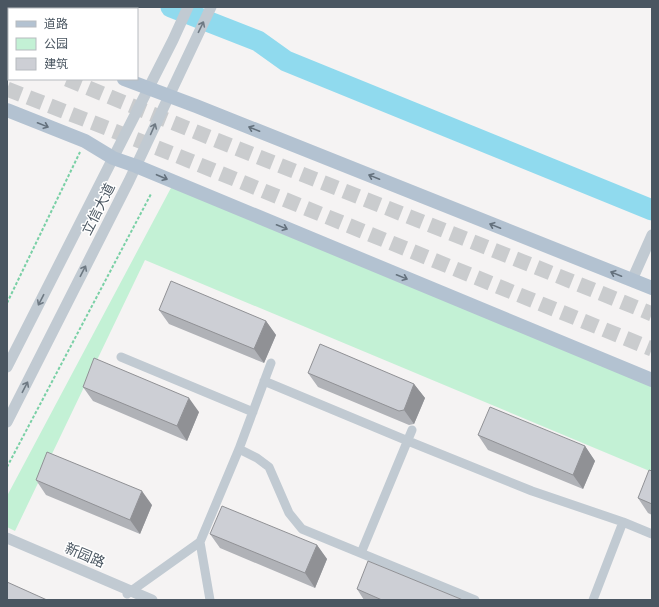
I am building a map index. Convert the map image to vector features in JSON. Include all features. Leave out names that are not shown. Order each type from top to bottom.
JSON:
[{"type":"main road","points":[[127,80],[652,288]]},
{"type":"main road","points":[[7,110],[84,142],[113,158],[136,166],[652,380]]},
{"type":"street","name":"立信大道","points":[[7,367],[173,40],[188,7]]},
{"type":"street","name":"立信大道","points":[[7,422],[136,166],[211,7]]},
{"type":"street","points":[[634,281],[652,235]]},
{"type":"street","points":[[634,281],[652,248]]},
{"type":"street","points":[[121,357],[253,412]]},
{"type":"street","points":[[129,592],[200,542],[239,449],[271,363]]},
{"type":"street","points":[[264,381],[408,441],[532,490],[652,534]]},
{"type":"street","points":[[361,553],[412,430]]},
{"type":"street","points":[[239,449],[257,458],[269,467],[289,513],[302,529],[475,600]]},
{"type":"street","points":[[593,600],[622,522]]},
{"type":"street","name":"新园路","points":[[7,538],[129,592],[142,600]]},
{"type":"street","name":"新园路","points":[[7,542],[152,600]]},
{"type":"street","points":[[200,542],[210,600]]},
{"type":"path","points":[[7,303],[80,151]]},
{"type":"path","points":[[7,467],[151,194]]},
{"type":"green space","points":[[172,186],[652,383],[652,472],[145,260],[15,531],[7,527],[7,496]]},
{"type":"building","points":[[171,281],[266,321],[254,349],[159,310]]},
{"type":"building","points":[[320,344],[414,384],[404,410],[399,411],[308,373]]},
{"type":"building","points":[[94,358],[189,398],[177,426],[83,387]]},
{"type":"building","points":[[490,407],[585,446],[573,475],[478,435]]},
{"type":"building","points":[[47,452],[142,491],[130,520],[36,480]]},
{"type":"building","points":[[649,470],[652,471],[652,504],[638,498]]},
{"type":"building","points":[[222,506],[317,545],[305,573],[210,534]]},
{"type":"building","points":[[368,561],[463,600],[382,600],[357,589]]},
{"type":"building","points":[[7,582],[47,600],[7,600]]},
{"type":"waterway","points":[[171,7],[258,41],[286,61],[652,210]]},
{"type":"tunnel","points":[[69,80],[213,139],[652,314]]},
{"type":"tunnel","points":[[7,89],[173,154],[652,349]]}]
